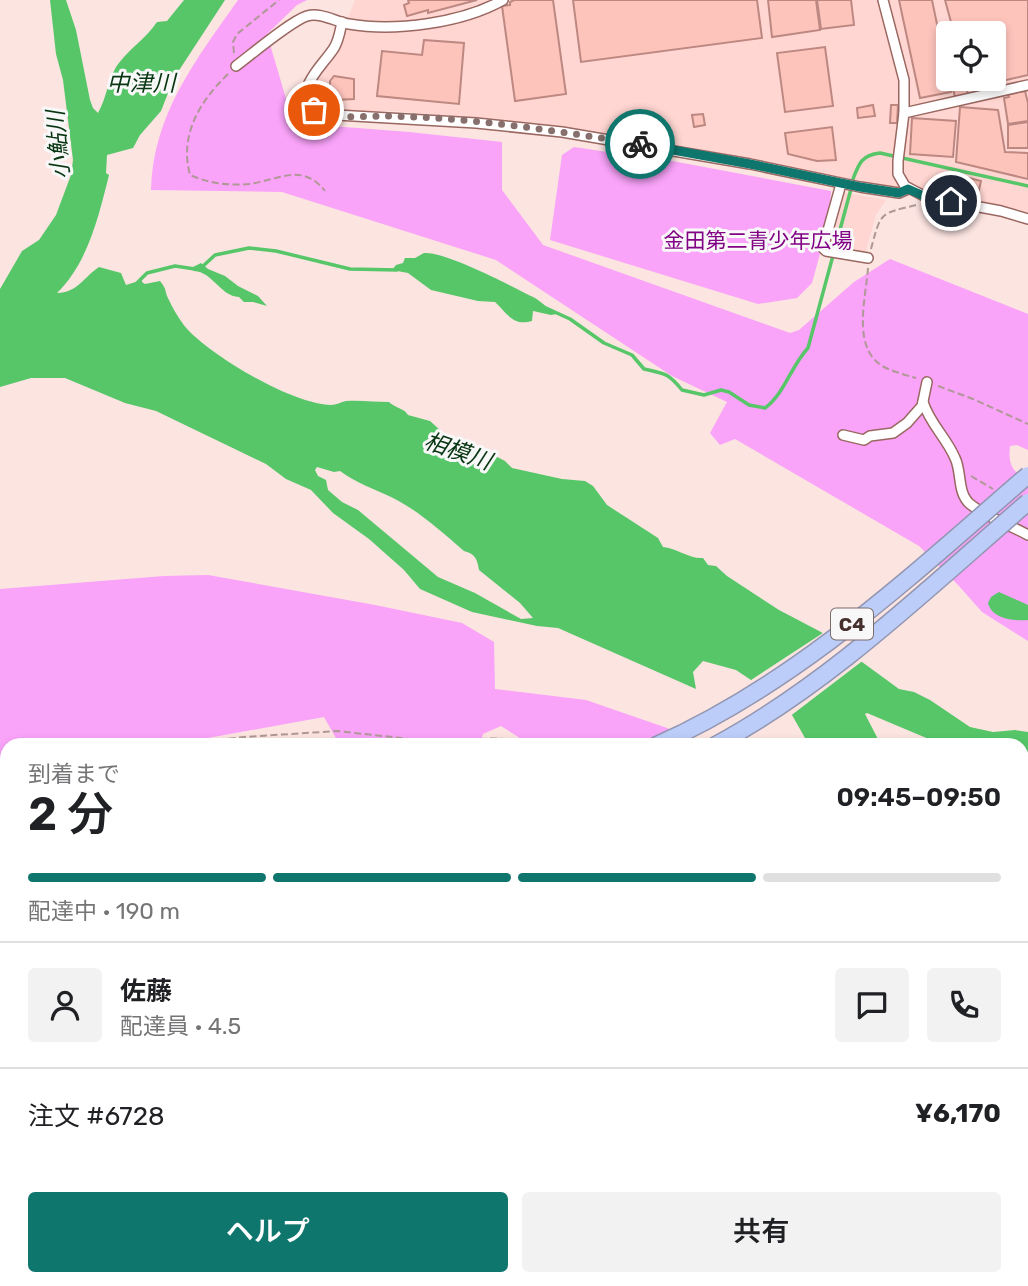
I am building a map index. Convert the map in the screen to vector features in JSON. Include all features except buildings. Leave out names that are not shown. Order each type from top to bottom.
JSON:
[{"type":"highway","name":"C4","points":[[671,738],[751,695],[817,650],[896,588],[1028,475]]},
{"type":"highway","name":"C4","points":[[728,738],[824,676],[1028,502]]},
{"type":"street","points":[[238,64],[308,16],[384,26],[429,23],[460,16],[503,0]]},
{"type":"street","points":[[883,0],[904,80],[904,113],[898,174],[908,189],[924,196],[1028,219]]},
{"type":"street","points":[[342,22],[336,45],[309,79],[307,92],[310,103],[319,114],[476,122],[562,132],[737,161],[841,184],[899,193],[908,189]]},
{"type":"street","points":[[904,113],[1028,85]]},
{"type":"street","points":[[841,184],[823,248],[826,251],[868,258]]},
{"type":"street","points":[[843,435],[864,440],[870,436],[893,433],[907,423],[922,406],[927,382]]},
{"type":"street","points":[[923,402],[930,421],[956,458],[960,484],[967,500],[1028,535]]},
{"type":"path","points":[[279,0],[237,34],[233,50],[238,64],[198,107],[186,152],[190,175],[202,181],[233,185],[252,184],[295,174],[318,182],[325,191]]},
{"type":"path","points":[[924,196],[916,205],[888,211],[881,216],[868,258],[863,335],[867,348],[873,359],[884,367],[973,399],[1028,424]]},
{"type":"path","points":[[235,738],[327,732],[406,738]]},
{"type":"shaded area","points":[[355,0],[1028,0],[1028,214],[1003,206],[916,189],[896,190],[570,129],[396,111],[325,111],[312,101],[310,90],[345,26]]},
{"type":"shaded area","points":[[842,192],[886,200],[876,215],[865,254],[828,249]]},
{"type":"green space","points":[[238,0],[307,0],[297,5],[267,34],[289,109],[305,124],[502,142],[502,190],[543,245],[790,333],[799,330],[854,282],[890,259],[1028,314],[1028,450],[1017,445],[1010,446],[1010,452],[1012,467],[1028,480],[1028,641],[982,612],[919,546],[735,439],[720,445],[710,433],[727,402],[672,376],[496,260],[282,192],[151,190],[154,162],[168,112],[193,66]]},
{"type":"green space","name":"金田第二青少年広場","points":[[574,147],[614,153],[619,151],[831,191],[829,221],[812,283],[797,298],[758,304],[550,240],[562,155]]},
{"type":"green space","points":[[208,575],[462,623],[494,642],[495,689],[586,700],[691,738],[520,738],[501,726],[483,734],[482,738],[336,738],[324,717],[208,738],[0,738],[0,589]]},
{"type":"water","points":[[50,0],[66,0],[76,30],[90,100],[98,113],[116,67],[157,22],[167,21],[184,0],[225,0],[174,78],[161,111],[140,135],[133,148],[107,155],[106,173],[109,175],[91,238],[77,268],[57,293],[75,287],[99,267],[121,273],[126,285],[142,280],[145,284],[160,281],[175,312],[189,331],[236,366],[276,389],[315,403],[331,405],[346,401],[389,402],[408,415],[430,421],[451,440],[480,448],[505,461],[512,468],[585,481],[593,486],[607,505],[658,538],[663,547],[703,558],[708,565],[716,566],[779,610],[821,632],[899,689],[914,692],[930,700],[970,727],[993,732],[1028,732],[1028,738],[926,738],[867,713],[865,714],[877,738],[805,738],[792,715],[736,670],[703,661],[693,672],[696,689],[558,628],[472,612],[420,589],[404,570],[369,539],[333,513],[311,490],[286,479],[266,464],[156,411],[125,403],[65,378],[31,378],[0,387],[0,289],[22,251],[39,240],[56,215],[71,175],[73,160],[63,80],[56,54]],"holes":[[[317,467],[340,471],[421,515],[464,551],[473,555],[479,570],[520,603],[533,618],[521,619],[475,593],[438,577],[358,510],[342,502],[328,490],[326,480],[318,476],[315,470]]]},
{"type":"water","points":[[424,253],[447,258],[479,271],[535,298],[557,314],[533,311],[532,321],[520,322],[510,318],[495,302],[478,301],[431,290],[408,273],[392,270],[403,263],[405,258],[415,258]]},
{"type":"water","points":[[201,263],[258,296],[267,306],[244,302],[239,297],[232,296],[206,275],[191,268]]},
{"type":"water","points":[[999,592],[1028,605],[1028,620],[1010,619],[994,613],[988,603],[991,597]]},
{"type":"pier","points":[[826,631],[865,659],[789,717],[748,682]]},
{"type":"waterway","points":[[853,179],[862,161],[880,153],[1028,186]]},
{"type":"waterway","points":[[546,308],[570,319],[604,343],[632,355],[644,369],[666,375],[682,390],[704,395],[721,390],[749,405],[765,408],[778,395],[808,348],[851,189]]},
{"type":"waterway","points":[[136,284],[147,273],[175,266],[201,268],[215,255],[249,248],[276,251],[350,269],[397,270]]},
{"type":"way so far","points":[[314,110],[319,114],[331,115],[476,122],[640,144]]},
{"type":"route","points":[[640,144],[860,187],[899,193],[908,189],[926,197],[951,201]]},
{"type":"water label","name":"中津川","points":[[141,83]]},
{"type":"water label","name":"小鮎川","points":[[58,145]]},
{"type":"water label","name":"相模川","points":[[458,451]]}]
